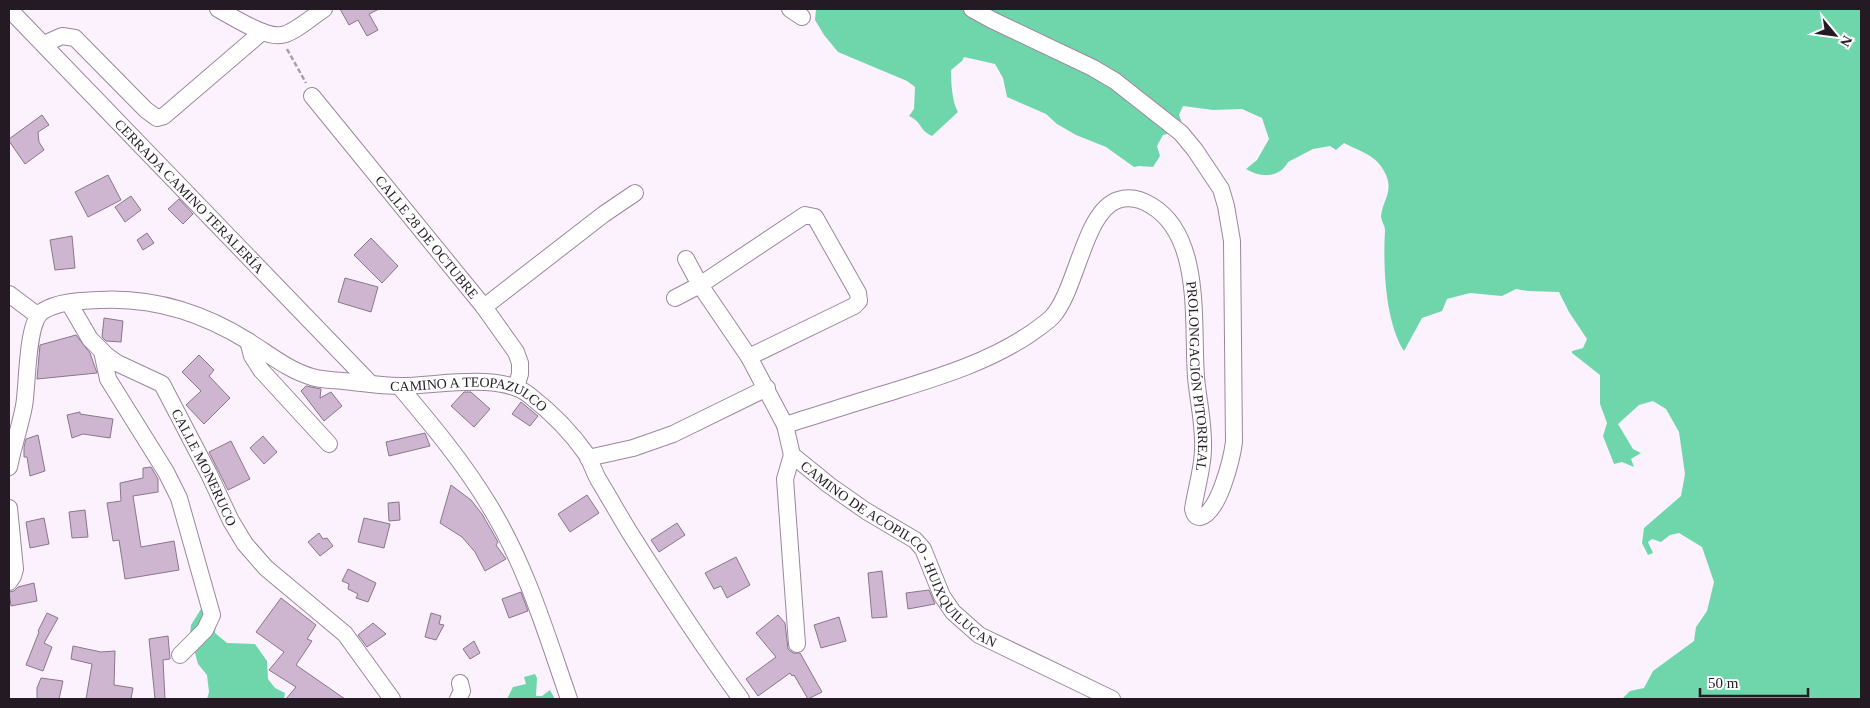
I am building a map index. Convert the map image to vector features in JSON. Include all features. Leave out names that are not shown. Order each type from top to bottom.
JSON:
[{"type":"street","name":"CERRADA CAMINO TERALERÍA","points":[[9,9],[371,384]]},
{"type":"street","points":[[218,9],[262,32],[280,36],[290,32],[324,9]]},
{"type":"street","name":"PROLONGACIÓN PITORREAL","points":[[785,425],[951,374],[985,360],[1018,342],[1052,318],[1064,302],[1089,235],[1104,209],[1117,200],[1131,198],[1143,200],[1159,210],[1172,225],[1181,240],[1191,281],[1196,377],[1204,445],[1192,509],[1197,517],[1202,517],[1208,512],[1225,481],[1231,464],[1234,442],[1233,280],[1232,241],[1222,189],[1181,132],[1115,81],[1093,68],[972,9]]},
{"type":"street","points":[[44,44],[62,36],[75,38],[146,110],[157,118],[164,116],[262,32]]},
{"type":"street","name":"CALLE 28 DE OCTUBRE","points":[[312,96],[484,307],[516,352],[520,363],[520,374],[516,387]]},
{"type":"street","points":[[484,307],[604,214],[635,193]]},
{"type":"street","points":[[675,298],[700,284],[806,215],[810,215],[817,221],[858,293],[859,301],[854,306],[752,355]]},
{"type":"street","name":"CAMINO DE ACOPILCO - HUIXQUILUCAN","points":[[686,258],[700,284],[752,355],[785,425],[792,455],[828,485],[915,540],[923,549],[942,596],[953,612],[979,635],[1112,699]]},
{"type":"street","points":[[9,294],[37,315]]},
{"type":"street","name":"CAMINO A TEOPAZULCO","points":[[63,304],[123,298],[148,302],[204,318],[248,341],[293,369],[314,378],[399,386],[463,382],[504,384],[516,387],[527,393],[558,420],[588,458],[606,492],[652,567],[702,645],[741,699]]},
{"type":"street","points":[[9,467],[24,406],[30,341],[37,315],[44,310],[63,304]]},
{"type":"street","name":"CALLE MONERUCO","points":[[63,304],[102,352],[117,363],[162,384],[209,474],[231,522],[245,544],[266,568],[345,634],[392,699]]},
{"type":"street","points":[[248,341],[252,356],[261,370],[329,444]]},
{"type":"street","points":[[102,352],[108,379],[166,472],[179,498],[212,615],[205,630],[180,655]]},
{"type":"street","points":[[399,386],[449,445],[490,507],[530,589],[569,699]]},
{"type":"street","points":[[588,458],[633,448],[673,434],[767,388]]},
{"type":"street","points":[[792,455],[785,479],[797,644]]},
{"type":"street","points":[[9,508],[15,569],[14,576],[9,582]]},
{"type":"path","points":[[280,36],[312,96]]},
{"type":"green space","points":[[816,9],[1861,9],[1861,699],[1622,699],[1630,691],[1644,688],[1653,671],[1694,641],[1696,627],[1707,611],[1714,582],[1702,547],[1679,533],[1670,535],[1661,542],[1652,539],[1648,542],[1653,553],[1648,555],[1642,543],[1644,528],[1681,496],[1685,474],[1679,432],[1666,409],[1653,401],[1639,405],[1618,424],[1633,449],[1641,453],[1631,459],[1634,467],[1622,462],[1614,464],[1603,436],[1607,423],[1600,404],[1600,375],[1572,353],[1572,351],[1583,348],[1587,339],[1569,312],[1559,292],[1516,289],[1502,296],[1470,293],[1447,299],[1442,311],[1422,318],[1404,351],[1393,325],[1385,276],[1385,231],[1381,216],[1388,184],[1384,171],[1372,157],[1344,143],[1336,150],[1330,146],[1313,149],[1288,162],[1275,174],[1257,174],[1246,169],[1257,160],[1269,139],[1262,118],[1242,109],[1213,110],[1183,106],[1179,115],[1182,123],[1175,132],[1163,135],[1157,146],[1160,156],[1153,167],[1134,167],[1106,147],[1076,135],[1057,124],[1046,114],[1007,97],[1003,78],[995,64],[964,57],[951,70],[953,97],[958,112],[932,136],[909,116],[914,109],[915,87],[907,81],[838,52],[815,20]]},
{"type":"green space","points":[[201,609],[217,613],[215,633],[227,643],[255,644],[267,661],[268,679],[275,688],[285,693],[284,699],[207,699],[209,692],[207,675],[198,664],[190,634],[191,625]]},
{"type":"green space","points":[[535,674],[537,678],[536,696],[542,696],[550,690],[555,699],[507,699],[513,687],[526,684],[524,677]]},
{"type":"building","points":[[340,9],[379,9],[369,14],[378,30],[367,36],[358,20],[349,25]]},
{"type":"building","points":[[42,115],[49,125],[38,132],[39,142],[44,150],[25,164],[9,139]]},
{"type":"building","points":[[108,175],[121,200],[88,217],[75,192]]},
{"type":"building","points":[[131,196],[141,210],[125,222],[115,207]]},
{"type":"building","points":[[179,199],[193,214],[183,224],[168,209]]},
{"type":"building","points":[[147,233],[154,243],[143,250],[137,240]]},
{"type":"building","points":[[72,236],[75,268],[55,270],[50,240]]},
{"type":"building","points":[[371,238],[398,266],[382,283],[354,255]]},
{"type":"building","points":[[345,278],[378,287],[371,312],[338,302]]},
{"type":"building","points":[[104,318],[123,321],[121,342],[106,341],[102,337]]},
{"type":"building","points":[[76,335],[90,353],[97,373],[37,379],[40,345]]},
{"type":"building","points":[[199,355],[214,370],[209,376],[230,398],[204,424],[186,405],[201,391],[182,372]]},
{"type":"building","points":[[306,386],[321,389],[320,398],[331,392],[342,406],[324,421],[301,391]]},
{"type":"building","points":[[464,392],[471,392],[490,409],[474,427],[451,406]]},
{"type":"building","points":[[521,402],[538,416],[530,426],[512,414]]},
{"type":"building","points":[[80,412],[80,414],[113,419],[110,438],[83,434],[72,438],[67,415]]},
{"type":"building","points":[[425,433],[430,446],[389,456],[386,442]]},
{"type":"building","points":[[38,435],[45,471],[30,476],[27,457],[24,457],[24,447],[26,439]]},
{"type":"building","points":[[263,436],[277,452],[264,464],[250,448]]},
{"type":"building","points":[[231,441],[250,479],[228,490],[209,452]]},
{"type":"building","points":[[151,467],[158,479],[158,492],[133,496],[141,547],[174,541],[179,570],[125,579],[119,540],[113,541],[107,503],[121,501],[120,483],[143,478],[143,468]]},
{"type":"building","points":[[451,485],[471,500],[482,514],[498,542],[496,545],[506,559],[485,571],[475,552],[462,537],[440,523]]},
{"type":"building","points":[[587,495],[599,513],[570,532],[558,514]]},
{"type":"building","points":[[399,502],[400,520],[389,521],[388,503]]},
{"type":"building","points":[[85,510],[88,537],[72,538],[69,512]]},
{"type":"building","points":[[44,518],[49,544],[30,548],[26,522]]},
{"type":"building","points":[[364,518],[390,524],[384,548],[358,542]]},
{"type":"building","points":[[677,523],[685,535],[659,552],[651,540]]},
{"type":"building","points":[[319,533],[323,539],[327,538],[333,546],[320,556],[308,542]]},
{"type":"building","points":[[736,557],[750,585],[727,598],[721,586],[714,589],[705,573]]},
{"type":"building","points":[[348,569],[376,583],[368,602],[356,598],[358,594],[348,589],[349,584],[342,581]]},
{"type":"building","points":[[882,571],[887,617],[872,618],[868,573]]},
{"type":"building","points":[[34,583],[37,601],[11,606],[9,592],[14,591],[18,587]]},
{"type":"building","points":[[929,590],[935,604],[908,609],[906,593]]},
{"type":"building","points":[[521,592],[528,611],[509,618],[502,599]]},
{"type":"building","points":[[281,598],[316,625],[307,639],[312,641],[296,665],[345,699],[286,699],[296,687],[269,670],[284,652],[256,632]]},
{"type":"building","points":[[47,613],[58,618],[44,643],[52,647],[43,671],[26,665],[38,631]]},
{"type":"building","points":[[431,613],[441,616],[439,624],[444,625],[436,640],[425,637]]},
{"type":"building","points":[[778,615],[785,623],[788,649],[793,653],[800,653],[822,692],[808,699],[794,675],[792,676],[790,673],[758,696],[746,679],[776,657],[756,633]]},
{"type":"building","points":[[839,617],[846,641],[821,648],[814,625]]},
{"type":"building","points":[[373,623],[386,634],[367,647],[358,635]]},
{"type":"building","points":[[168,636],[170,659],[163,660],[165,699],[155,699],[149,639]]},
{"type":"building","points":[[474,641],[480,653],[470,659],[463,649]]},
{"type":"building","points":[[73,646],[101,652],[115,651],[114,685],[133,688],[131,699],[86,699],[92,664],[71,659]]},
{"type":"building","points":[[41,678],[63,681],[59,699],[37,699],[37,688]]}]
